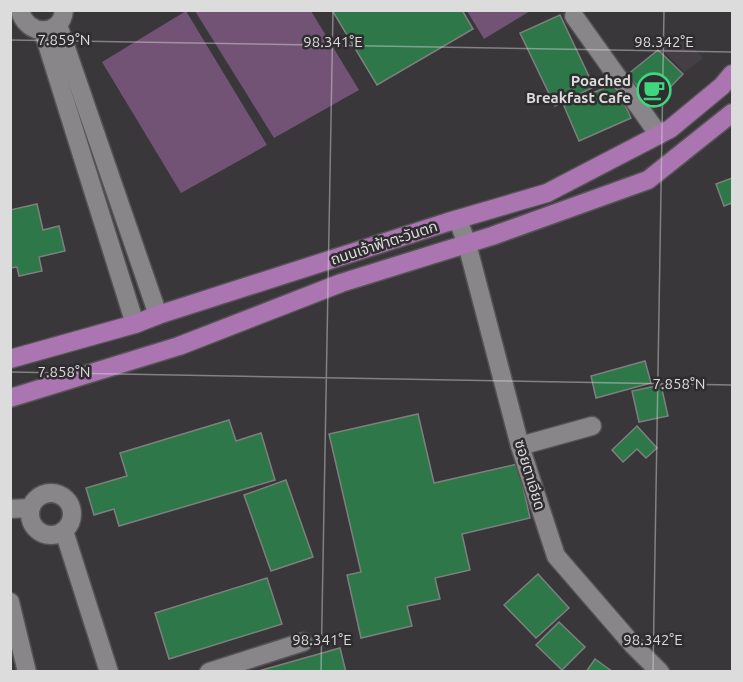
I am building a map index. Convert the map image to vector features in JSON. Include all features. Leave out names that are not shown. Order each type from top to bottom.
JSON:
[{"type":"main road","name":"ถนนเจ้าฟ้าตะวันตก","points":[[10,359],[135,324],[547,193],[670,129],[722,86],[732,74]]},
{"type":"main road","name":"ถนนเจ้าฟ้าตะวันตก","points":[[10,398],[179,346],[342,283],[467,244],[648,180],[732,113]]},
{"type":"street","points":[[574,16],[659,135]]},
{"type":"street","points":[[18,18],[32,28],[55,22]]},
{"type":"street","points":[[55,22],[158,315]]},
{"type":"street","points":[[55,22],[135,324]]},
{"type":"street","name":"ซอยตาเอียด","points":[[458,220],[467,244],[520,446],[556,556],[633,645],[660,672]]},
{"type":"street","points":[[520,446],[592,426]]},
{"type":"street","points":[[43,493],[55,493],[70,503],[71,520],[64,531],[53,535],[45,534],[34,528],[29,514],[30,508],[37,497],[43,493]]},
{"type":"street","points":[[10,509],[30,508]]},
{"type":"street","points":[[64,531],[109,672]]},
{"type":"street","points":[[10,602],[27,672]]},
{"type":"street","points":[[209,672],[303,642]]},
{"type":"shaded area","points":[[186,11],[267,145],[181,193],[102,62]]},
{"type":"shaded area","points":[[195,11],[311,11],[359,90],[274,138]]},
{"type":"shaded area","points":[[467,11],[530,11],[484,39]]},
{"type":"shaded area","points":[[679,33],[703,58],[685,72],[661,49]]},
{"type":"building","points":[[332,10],[462,10],[473,29],[377,85]]},
{"type":"building","points":[[560,15],[594,87],[555,106],[520,33]]},
{"type":"building","name":"Poached Breakfast Cafe","points":[[658,50],[683,74],[654,104],[627,75]]},
{"type":"building","points":[[615,83],[631,118],[579,141],[564,106]]},
{"type":"building","points":[[732,178],[732,203],[724,206],[716,184]]},
{"type":"building","points":[[37,204],[43,230],[59,226],[65,251],[39,257],[42,271],[19,276],[17,267],[10,268],[10,210]]},
{"type":"building","points":[[645,361],[651,383],[596,398],[591,376]]},
{"type":"building","points":[[661,385],[668,416],[639,422],[632,391]]},
{"type":"building","points":[[418,414],[434,483],[518,464],[530,518],[462,534],[470,570],[435,578],[440,599],[407,606],[412,626],[361,638],[347,575],[361,572],[329,434]]},
{"type":"building","points":[[229,420],[236,441],[261,433],[275,480],[119,526],[114,509],[94,515],[86,488],[127,476],[120,453]]},
{"type":"building","points":[[637,426],[657,448],[646,458],[637,449],[623,462],[612,450]]},
{"type":"building","points":[[286,480],[313,557],[271,571],[244,495]]},
{"type":"building","points":[[538,574],[569,608],[536,638],[504,605]]},
{"type":"building","points":[[267,578],[282,624],[169,659],[155,613]]},
{"type":"building","points":[[559,622],[585,647],[562,670],[536,645]]},
{"type":"building","points":[[340,648],[346,672],[255,672]]},
{"type":"building","points":[[595,659],[613,672],[586,672]]},
{"type":"place","name":"Poached Breakfast Cafe","points":[[654,90]]}]
